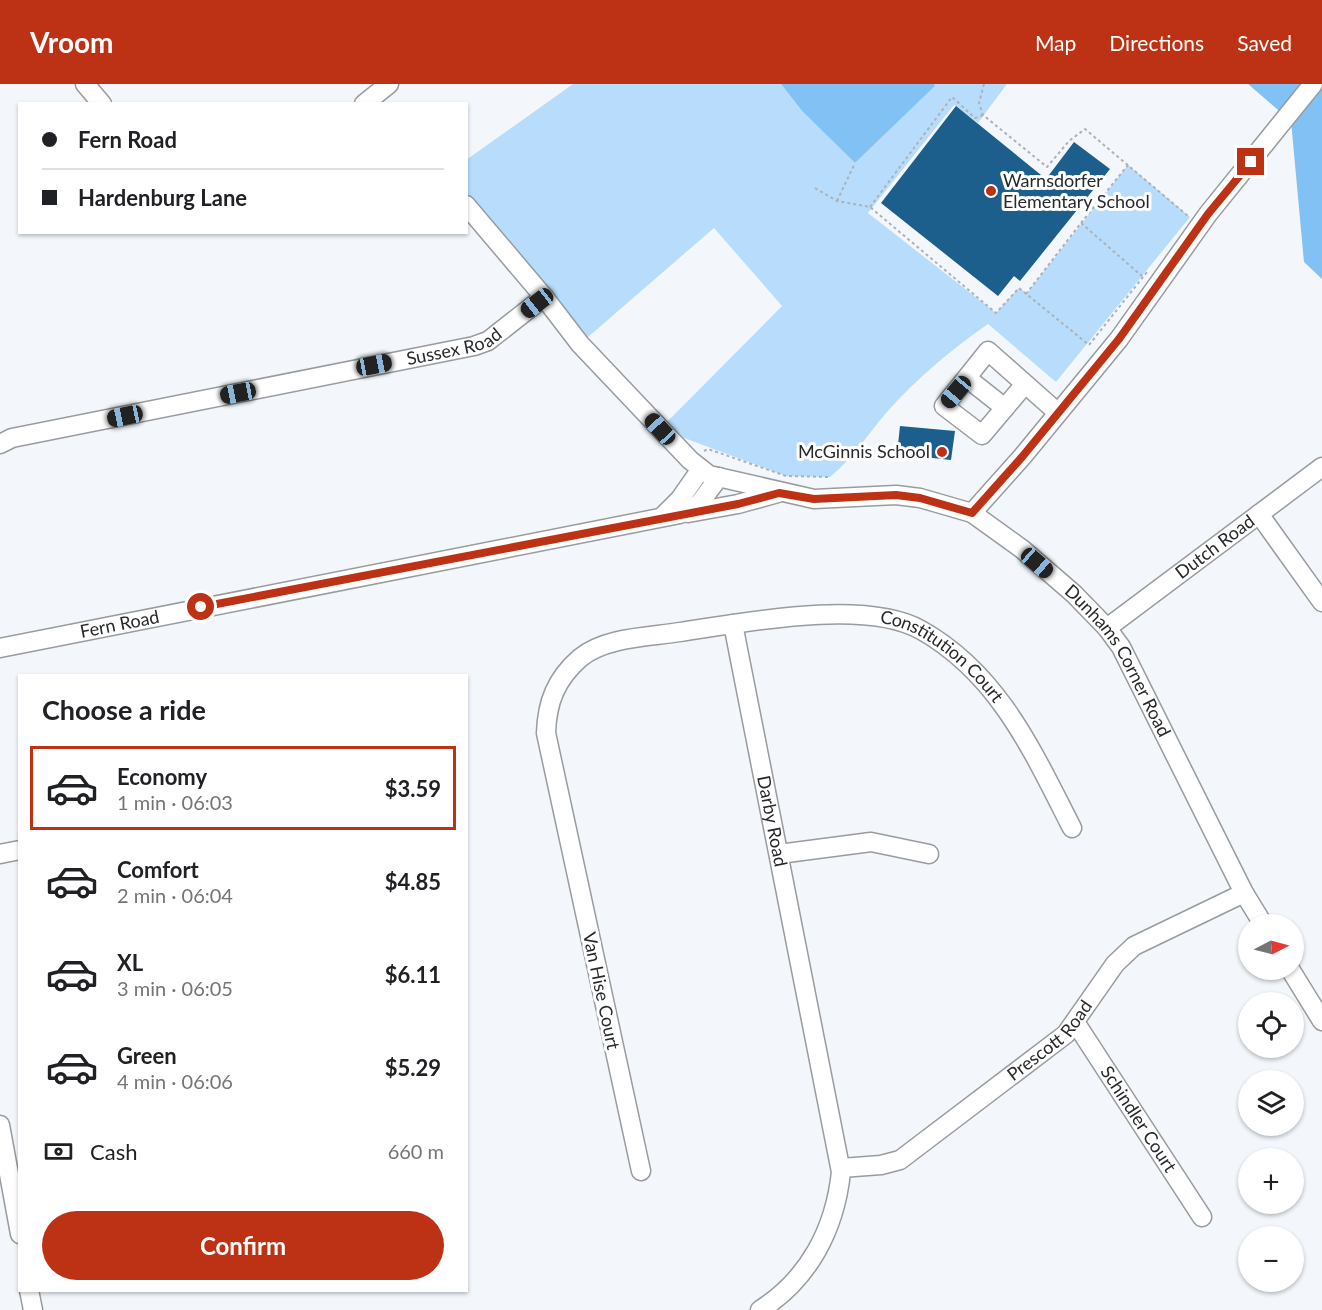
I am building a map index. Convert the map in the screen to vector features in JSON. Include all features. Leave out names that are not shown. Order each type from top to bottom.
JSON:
[{"type":"street","points":[[85,84],[100,102]]},
{"type":"street","points":[[370,97],[389,84]]},
{"type":"street","points":[[972,513],[1022,457],[1119,339],[1208,214],[1313,84]]},
{"type":"street","name":"Dunhams Corner Road","points":[[468,207],[544,297],[579,344],[700,469],[709,475],[779,493],[814,499],[896,495],[920,498],[972,513],[1030,556],[1107,628],[1121,647],[1244,893],[1257,914]]},
{"type":"street","name":"Sussex Road","points":[[0,444],[12,438],[474,346],[489,341],[544,297]]},
{"type":"street","points":[[1025,384],[982,435],[944,406],[988,351],[1057,412]]},
{"type":"street","points":[[967,378],[1005,408]]},
{"type":"street","name":"Dutch Road","points":[[1107,628],[1322,466]]},
{"type":"street","points":[[671,516],[700,469]]},
{"type":"street","name":"Fern Road","points":[[0,648],[671,516],[699,504],[719,477]]},
{"type":"street","points":[[671,516],[738,504],[779,493]]},
{"type":"street","points":[[1259,514],[1322,602]]},
{"type":"street","name":"Constitution Court","points":[[733,624],[792,615],[854,615],[903,621],[923,631],[994,692],[1013,716],[1072,828]]},
{"type":"street","name":"Van Hise Court","points":[[640,1171],[546,733],[547,711],[553,692],[564,675],[581,657],[597,648],[733,624]]},
{"type":"street","name":"Darby Road","points":[[733,624],[841,1168],[836,1206],[814,1256],[791,1285],[760,1310]]},
{"type":"street","points":[[779,854],[871,842],[929,854]]},
{"type":"street","points":[[0,854],[18,850]]},
{"type":"street","name":"Prescott Road","points":[[841,1168],[881,1166],[900,1160],[1034,1061],[1066,1034],[1115,964],[1134,946],[1244,893]]},
{"type":"street","points":[[1297,980],[1322,1021]]},
{"type":"street","name":"Schindler Court","points":[[1075,1022],[1202,1217]]},
{"type":"street","points":[[0,1125],[16,1189],[18,1212]]},
{"type":"street","points":[[30,1292],[33,1310]]},
{"type":"path","points":[[984,84],[979,103],[983,115],[1047,167],[1069,141],[1085,129],[1190,218]]},
{"type":"path","points":[[870,207],[952,97],[975,118],[983,115]]},
{"type":"path","points":[[837,201],[855,163]]},
{"type":"path","points":[[1026,294],[1128,165]]},
{"type":"path","points":[[814,188],[837,201],[870,207],[996,313],[1019,288],[1089,345],[1150,268]]},
{"type":"path","points":[[1081,223],[1143,276]]},
{"type":"path","points":[[708,448],[786,476],[830,477]]},
{"type":"shaded area","points":[[573,84],[781,84],[802,111],[855,163],[935,86],[934,84],[1007,84],[978,123],[954,105],[868,213],[996,313],[1019,288],[1027,293],[1128,165],[1190,217],[1056,382],[988,324],[948,354],[911,387],[846,462],[830,477],[786,476],[660,429],[782,306],[714,228],[580,344],[468,204],[468,159]]},
{"type":"shaded area","points":[[781,84],[934,84],[935,86],[855,163],[802,111]]},
{"type":"shaded area","points":[[1248,84],[1322,84],[1322,279],[1304,262],[1291,121]]},
{"type":"building","name":"Warnsdorfer Elementary School","points":[[956,106],[1046,179],[1074,142],[1110,169],[1020,281],[1014,276],[998,296],[881,203]]},
{"type":"building","points":[[900,426],[955,431],[951,460],[897,454]]},
{"type":"place","name":"Warnsdorfer Elementary School","points":[[991,191]]},
{"type":"place","name":"McGinnis School","points":[[942,452]]},
{"type":"route","points":[[201,607],[662,517],[711,510],[779,493],[814,499],[896,495],[920,498],[972,513],[1022,457],[1119,339],[1208,214],[1251,162]]}]
